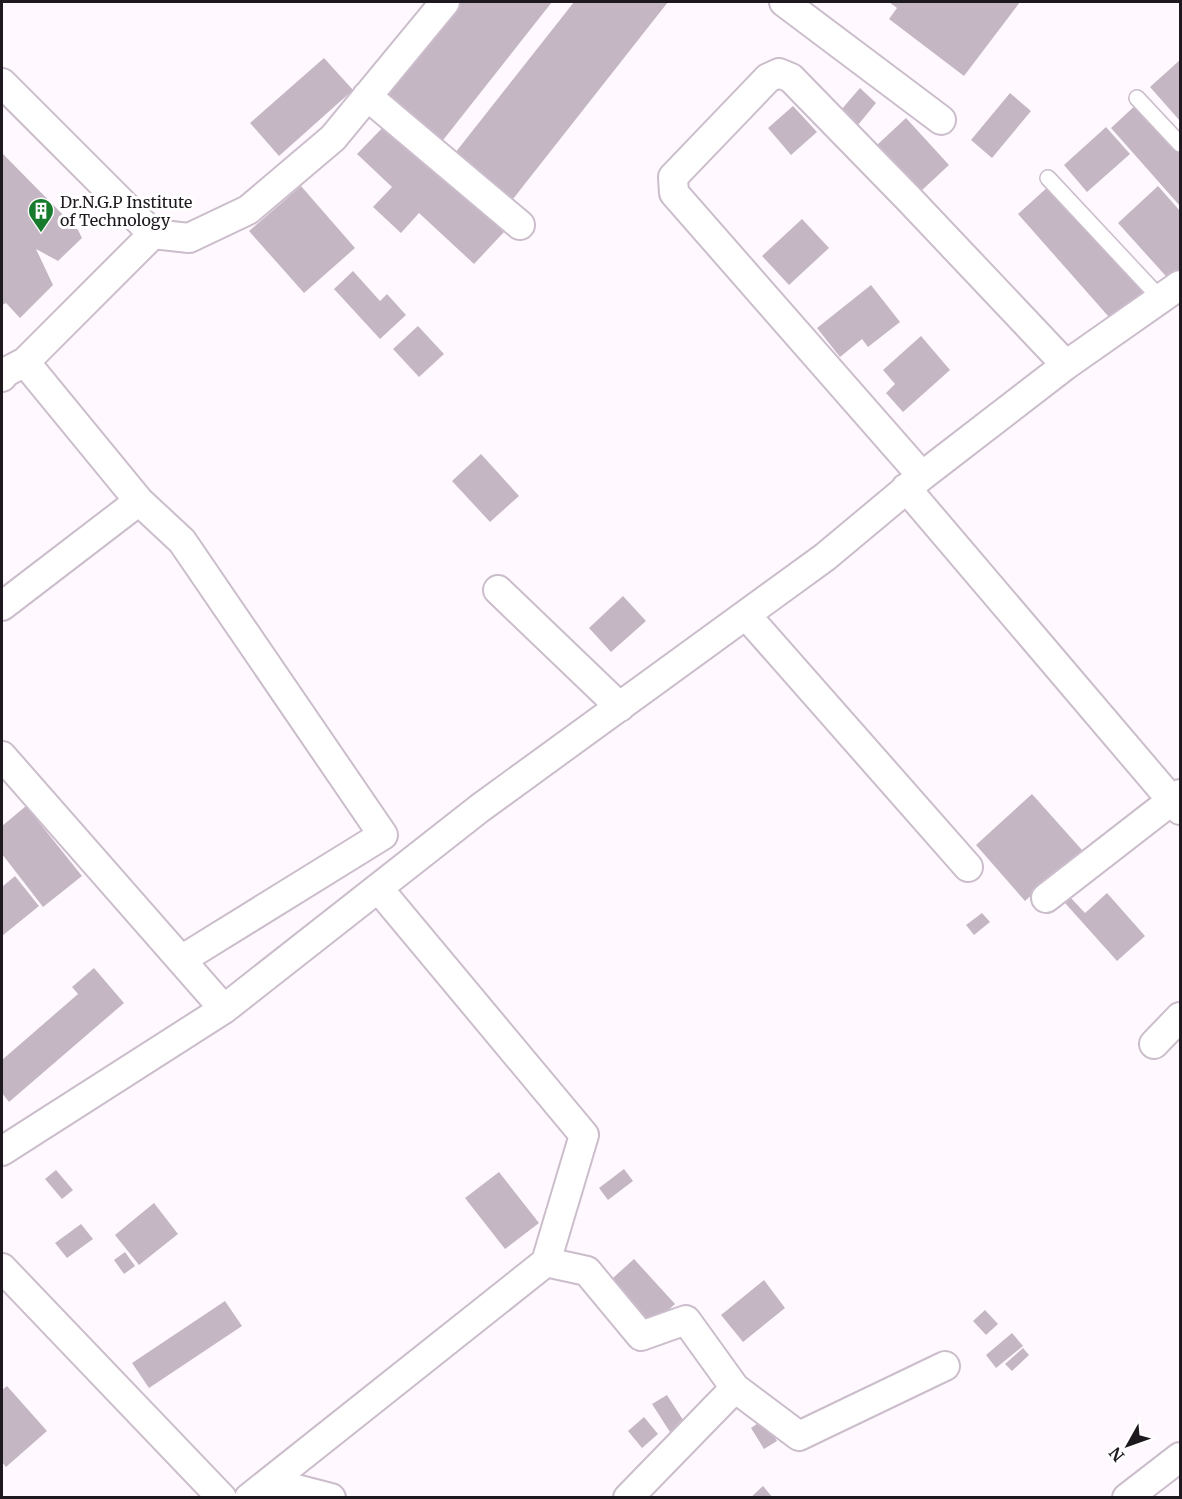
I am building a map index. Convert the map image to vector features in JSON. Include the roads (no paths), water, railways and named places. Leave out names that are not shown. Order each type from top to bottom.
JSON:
[{"type":"street","points":[[2,83],[153,234],[189,238],[248,210],[333,138],[445,2]]},
{"type":"street","points":[[784,2],[942,120]]},
{"type":"street","points":[[1046,898],[1178,802],[674,193],[673,177],[768,78],[779,73],[791,78],[1065,365]]},
{"type":"street","points":[[367,96],[520,225]]},
{"type":"street","points":[[2,377],[6,372],[25,362],[153,234]]},
{"type":"street","points":[[2,1151],[224,1009],[480,808],[825,557],[914,482],[1065,365],[1171,292]]},
{"type":"street","points":[[25,362],[139,501],[182,541],[383,835],[181,960]]},
{"type":"street","points":[[2,606],[139,501]]},
{"type":"street","points":[[498,590],[620,706]]},
{"type":"street","points":[[746,615],[968,867]]},
{"type":"street","points":[[2,756],[224,1009]]},
{"type":"street","points":[[259,1490],[546,1262],[584,1135],[378,888]]},
{"type":"street","points":[[1154,1044],[1180,1017]]},
{"type":"street","points":[[546,1262],[587,1271],[641,1336],[686,1320],[735,1388],[799,1436],[945,1366]]},
{"type":"street","points":[[2,1268],[222,1497]]},
{"type":"street","points":[[630,1497],[735,1388]]},
{"type":"street","points":[[1127,1497],[1180,1457]]},
{"type":"street","points":[[259,1490],[331,1497]]},
{"type":"lane","points":[[1137,98],[1180,144]]},
{"type":"lane","points":[[1048,178],[1171,292]]},
{"type":"place","name":"Dr.N.G.P Institute of Technology","points":[[41,234]]}]
